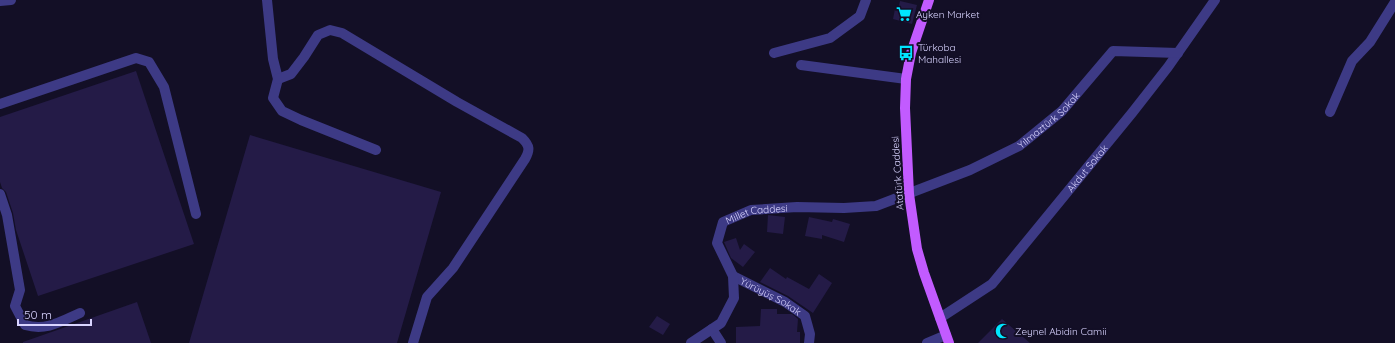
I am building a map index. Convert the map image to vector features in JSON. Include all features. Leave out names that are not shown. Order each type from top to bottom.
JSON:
[{"type":"main road","name":"Atatürk Caddesi","points":[[929,0],[911,54],[906,79],[905,108],[909,194],[917,249],[947,339]]},
{"type":"street","points":[[0,1],[11,0]]},
{"type":"street","points":[[267,0],[273,59],[278,79],[274,98],[282,111],[376,150]]},
{"type":"street","points":[[774,53],[830,38],[860,16],[866,0]]},
{"type":"street","name":"Akdut Sokak","points":[[940,318],[992,284],[1132,113],[1178,53],[1215,0]]},
{"type":"street","points":[[1330,112],[1352,61],[1370,42],[1395,2]]},
{"type":"street","points":[[278,79],[291,74],[318,35],[330,30],[342,33],[456,102],[522,138],[528,144],[530,151],[526,160],[453,268],[427,297],[413,343]]},
{"type":"street","name":"Yılmaztürk Sokak","points":[[909,194],[970,170],[1019,146],[1062,111],[1113,51],[1178,53]]},
{"type":"street","points":[[0,104],[136,58],[149,62],[164,87],[196,214]]},
{"type":"street","points":[[801,64],[906,79]]},
{"type":"street","points":[[0,194],[7,215],[20,290],[15,306],[25,325],[35,328],[51,326],[80,314]]},
{"type":"street","name":"Millet Caddesi","points":[[691,343],[721,323],[734,298],[733,276],[717,243],[724,222],[751,210],[797,207],[844,208],[876,206],[909,194]]},
{"type":"street","name":"Yürüyüş Sokak","points":[[733,276],[785,302],[805,316],[810,334],[809,343]]},
{"type":"street","points":[[712,329],[721,343]]},
{"type":"street","points":[[927,343],[947,339]]},
{"type":"building","name":"Ayken Market","points":[[900,1],[917,5],[912,24],[893,19],[895,9],[898,9]]},
{"type":"building","points":[[136,71],[194,244],[38,296],[16,230],[13,213],[6,192],[2,188],[0,182],[0,117]]},
{"type":"building","points":[[250,135],[441,192],[397,343],[189,343]]},
{"type":"building","points":[[768,215],[785,217],[783,234],[767,232]]},
{"type":"building","points":[[809,217],[832,222],[833,219],[850,224],[844,242],[822,235],[822,239],[805,236]]},
{"type":"building","points":[[736,238],[740,250],[744,244],[755,252],[743,267],[731,258],[724,242]]},
{"type":"building","points":[[770,268],[786,279],[787,277],[809,289],[819,274],[832,283],[813,313],[788,296],[760,282]]},
{"type":"building","points":[[137,302],[151,343],[23,343],[23,342]]},
{"type":"building","points":[[761,309],[777,309],[777,314],[792,314],[798,319],[797,332],[800,332],[800,343],[736,343],[736,327],[760,326]]},
{"type":"building","points":[[657,316],[670,324],[663,335],[649,327]]},
{"type":"building","name":"Zeynel Abidin Camii","points":[[1002,319],[1030,343],[978,343]]},
{"type":"place","name":"Ayken Market","points":[[904,14]]},
{"type":"place","name":"Türkoba Mahallesi","points":[[906,53]]},
{"type":"place","name":"Zeynel Abidin Camii","points":[[1003,331]]}]
